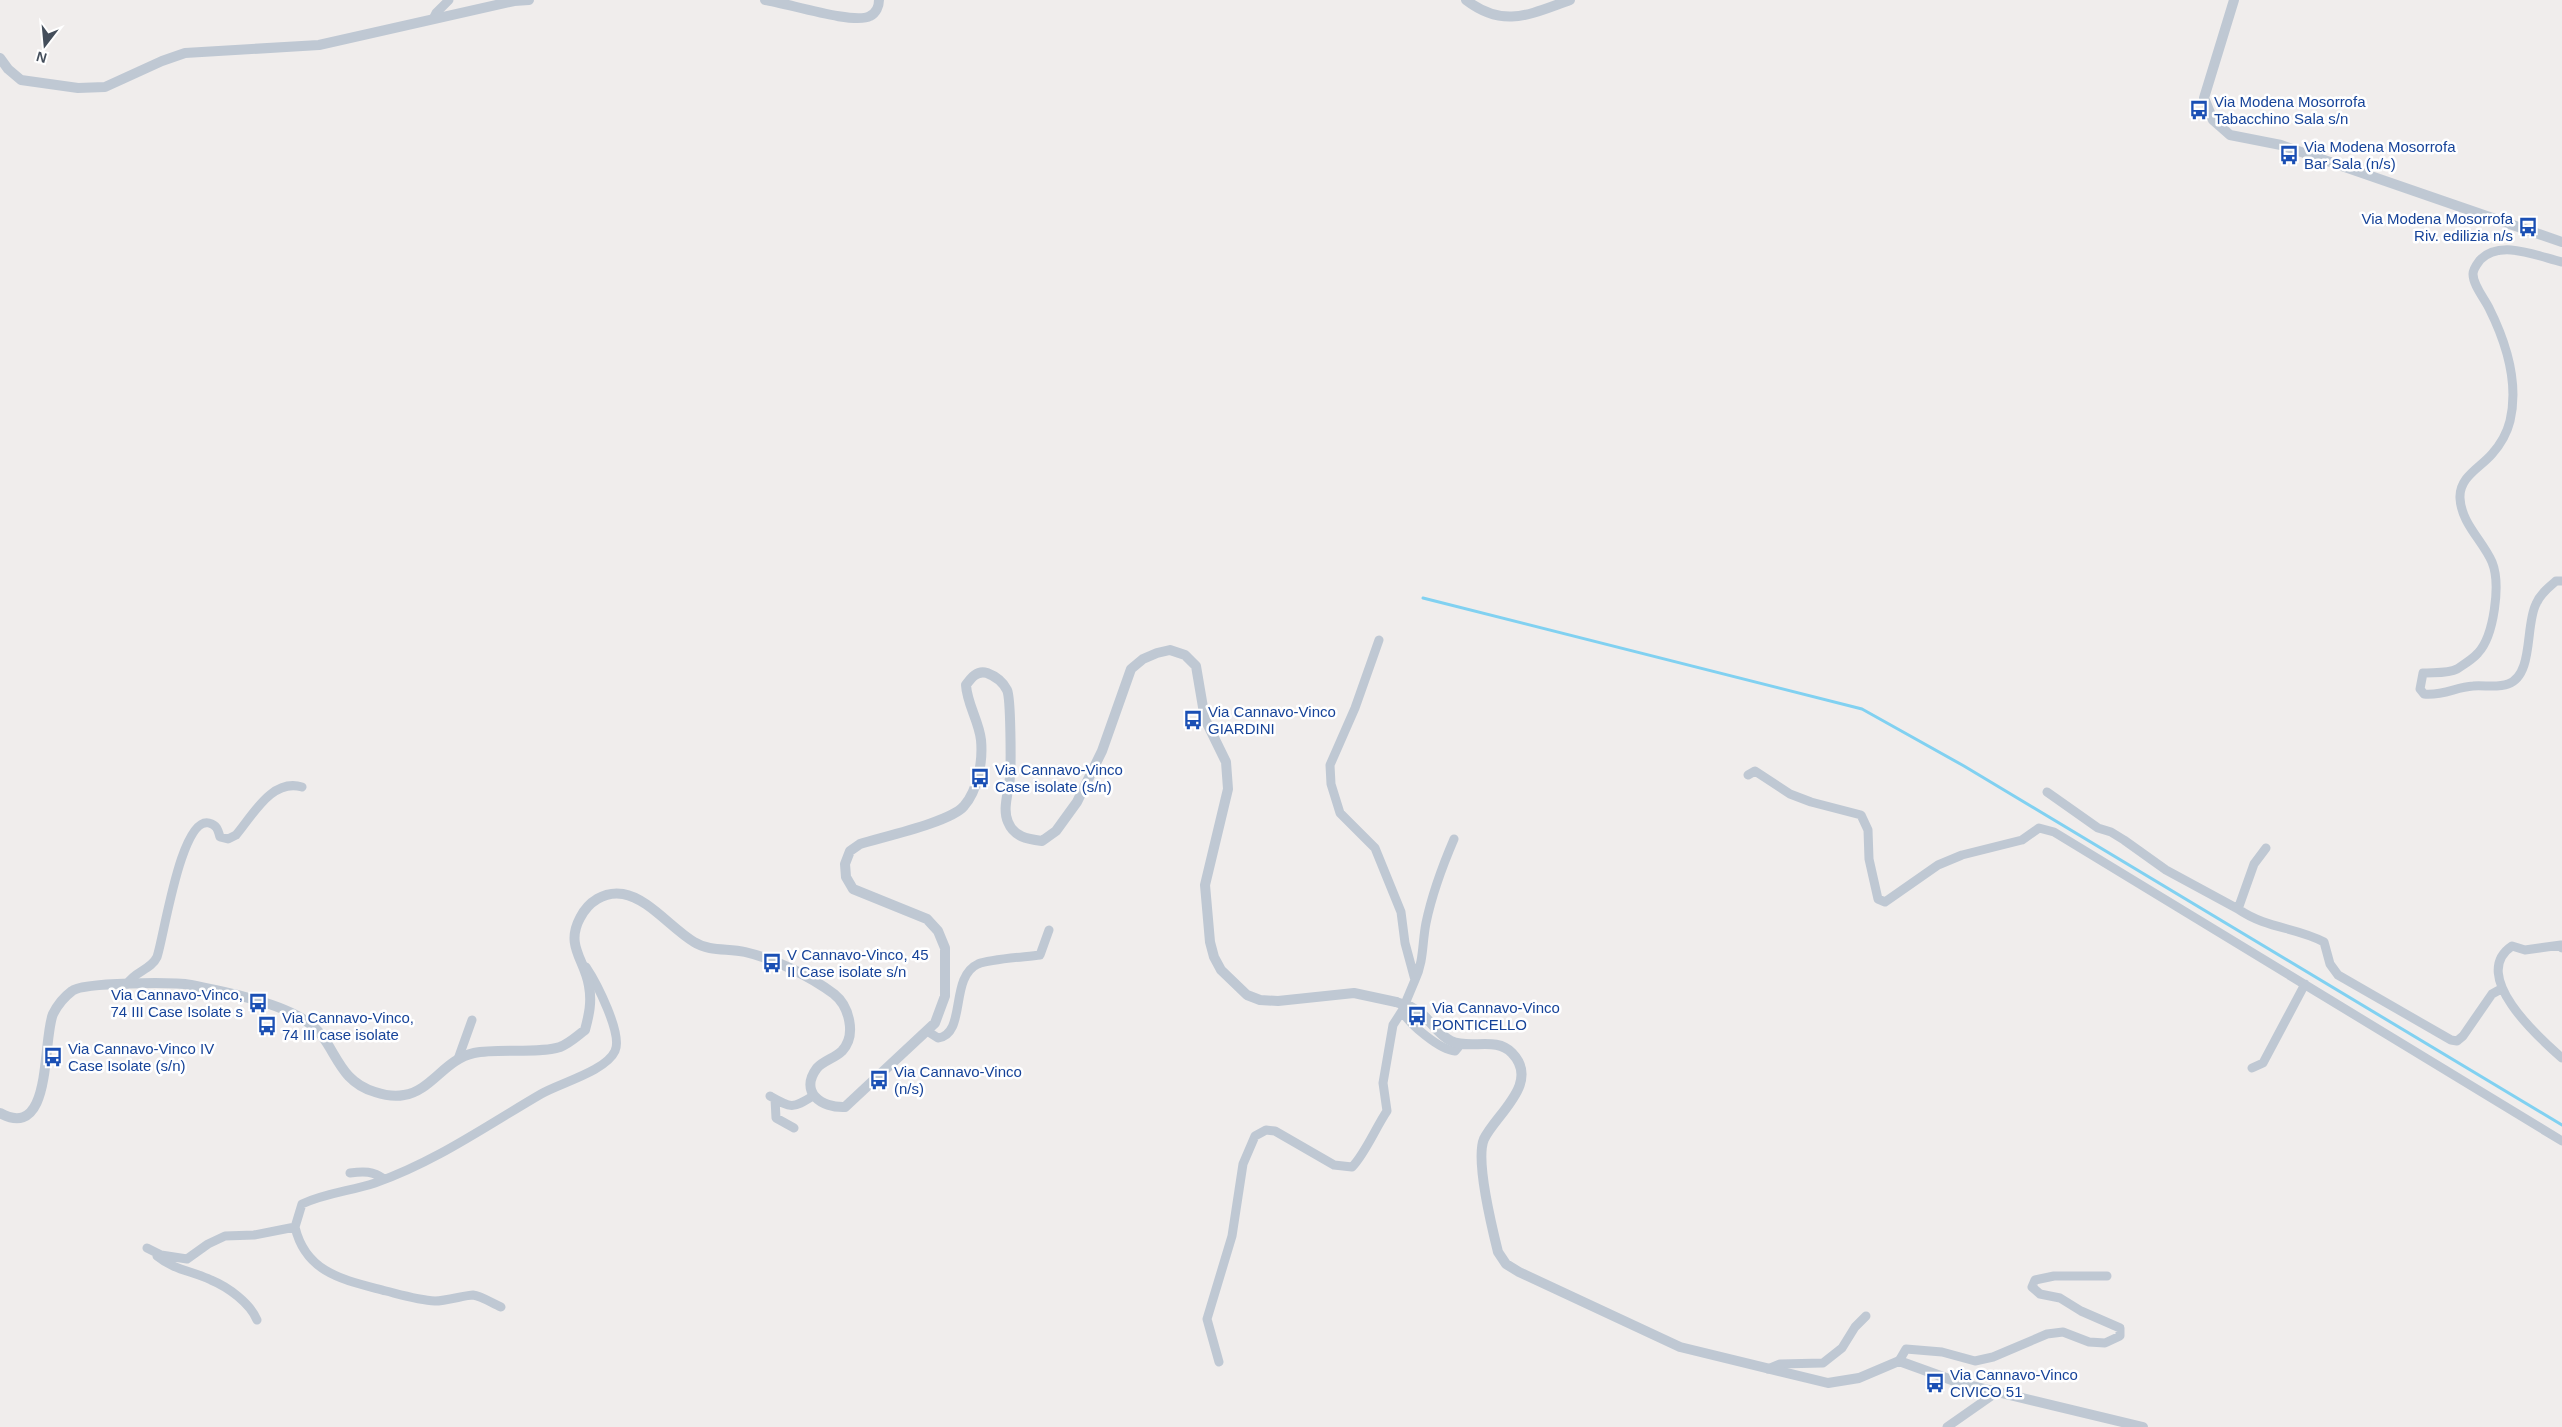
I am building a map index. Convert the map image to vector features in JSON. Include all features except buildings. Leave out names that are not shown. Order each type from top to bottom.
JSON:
[{"type":"street","points":[[433,19],[436,13],[450,0]]},
{"type":"street","points":[[0,58],[8,69],[21,80],[78,88],[105,88],[162,61],[185,53],[319,45],[514,1],[529,0]]},
{"type":"street","points":[[765,0],[783,2],[852,19],[870,16],[879,7],[879,0]]},
{"type":"street","points":[[1466,0],[1496,16],[1522,17],[1570,0]]},
{"type":"street","points":[[2234,0],[2204,98],[2213,120],[2230,135],[2281,145],[2562,242]]},
{"type":"street","points":[[2562,262],[2502,249],[2486,254],[2476,265],[2473,274],[2477,286],[2502,334],[2508,356],[2513,399],[2510,423],[2503,440],[2492,455],[2463,482],[2460,498],[2465,518],[2492,562],[2496,576],[2495,607],[2488,637],[2478,653],[2455,670],[2423,673],[2420,689],[2424,694],[2440,694],[2471,686],[2507,685],[2517,678],[2524,668],[2536,604],[2551,585],[2556,581],[2562,581]]},
{"type":"street","points":[[1379,640],[1355,708],[1330,765],[1331,784],[1340,813],[1375,848],[1391,884],[1401,912],[1405,943],[1415,980]]},
{"type":"street","points":[[0,1113],[10,1118],[18,1119],[29,1114],[40,1100],[53,1014],[62,999],[73,989],[100,984],[188,984],[246,998],[295,1014],[318,1031],[352,1082],[388,1096],[406,1095],[428,1084],[451,1062],[474,1053],[559,1048],[585,1030],[591,1006],[589,984],[573,941],[579,919],[590,904],[603,895],[621,894],[635,897],[695,942],[710,948],[746,952],[779,964],[827,989],[842,1000],[848,1013],[850,1026],[843,1050],[818,1067],[811,1085],[813,1096],[820,1102],[833,1108],[845,1107],[927,1031],[939,1017],[945,996],[945,948],[938,931],[927,919],[853,889],[846,877],[845,864],[850,851],[860,844],[950,817],[964,807],[974,790],[981,753],[981,738],[967,696],[966,685],[974,674],[985,672],[998,678],[1008,691],[1011,756],[1006,810],[1007,821],[1014,834],[1042,841],[1056,831],[1077,802],[1102,751],[1131,669],[1143,659],[1170,650],[1185,655],[1196,666],[1205,719],[1226,762],[1228,789],[1205,885],[1210,942],[1214,957],[1221,970],[1247,995],[1260,1000],[1278,1001],[1354,993],[1420,1011],[1444,1037],[1460,1045],[1485,1043],[1502,1046],[1512,1053],[1520,1065],[1521,1078],[1514,1099],[1484,1140],[1481,1160],[1498,1252],[1506,1264],[1680,1347],[1828,1383],[1859,1378],[1899,1361],[1906,1348],[1942,1352],[1974,1361],[1994,1357],[2047,1334],[2063,1332],[2089,1342],[2105,1343],[2120,1336],[2120,1328],[2060,1298],[2040,1294],[2032,1288],[2035,1280],[2054,1276],[2108,1276]]},
{"type":"street","points":[[1748,775],[1755,771],[1790,794],[1811,802],[1861,814],[1868,830],[1869,859],[1878,899],[1885,902],[1938,865],[1962,855],[2022,840],[2039,828],[2054,832],[2562,1141]]},
{"type":"street","points":[[127,984],[131,977],[154,964],[186,842],[200,825],[205,822],[212,823],[216,826],[220,837],[228,839],[236,836],[274,791],[284,785],[302,787]]},
{"type":"street","points":[[2047,792],[2098,828],[2112,832],[2166,870],[2238,909],[2265,923],[2314,936],[2324,942],[2330,964],[2338,975],[2451,1040],[2457,1041],[2463,1036],[2492,994],[2502,988]]},
{"type":"street","points":[[1219,1362],[1207,1319],[1232,1236],[1246,1151],[1255,1136],[1266,1130],[1275,1131],[1334,1164],[1352,1167],[1360,1160],[1372,1133],[1386,1111],[1383,1083],[1393,1025],[1420,968],[1432,893],[1454,839]]},
{"type":"street","points":[[2238,909],[2254,864],[2266,848]]},
{"type":"street","points":[[927,1031],[938,1038],[944,1037],[951,1030],[965,974],[978,964],[1040,955],[1049,930]]},
{"type":"street","points":[[2562,948],[2561,944],[2525,950],[2512,946],[2503,952],[2498,967],[2502,988],[2540,1039],[2562,1058]]},
{"type":"street","points":[[501,1307],[472,1295],[455,1300],[434,1301],[342,1279],[324,1270],[309,1257],[301,1246],[295,1226],[302,1204],[318,1196],[384,1179],[431,1159],[469,1139],[542,1093],[606,1062],[615,1053],[617,1037],[595,981],[577,955]]},
{"type":"street","points":[[2252,1068],[2263,1063],[2305,984]]},
{"type":"street","points":[[458,1059],[472,1020]]},
{"type":"street","points":[[794,1128],[776,1118],[773,1098],[788,1106],[799,1106],[813,1096]]},
{"type":"street","points":[[350,1172],[365,1171],[376,1173],[384,1179]]},
{"type":"street","points":[[257,1320],[247,1304],[212,1280],[174,1268],[148,1248],[161,1255],[187,1259],[208,1244],[225,1236],[254,1235],[295,1226]]},
{"type":"street","points":[[1768,1369],[1780,1364],[1823,1363],[1842,1348],[1855,1327],[1866,1316]]},
{"type":"street","points":[[1899,1361],[1960,1383],[2143,1427]]},
{"type":"street","points":[[1947,1427],[1997,1392]]},
{"type":"waterway","points":[[1423,598],[1862,709],[1964,766],[2562,1125]]},
{"type":"place","name":"Via Modena Mosorrofa Tabacchino Sala s/n","points":[[2199,110]]},
{"type":"place","name":"Via Modena Mosorrofa Bar Sala (n/s)","points":[[2289,155]]},
{"type":"place","name":"Via Modena Mosorrofa Riv. edilizia n/s","points":[[2528,227]]},
{"type":"place","name":"Via Cannavo-Vinco GIARDINI","points":[[1193,720]]},
{"type":"place","name":"Via Cannavo-Vinco Case isolate (s/n)","points":[[980,778]]},
{"type":"place","name":"V Cannavo-Vinco, 45 II Case isolate s/n","points":[[772,963]]},
{"type":"place","name":"Via Cannavo-Vinco, 74 III Case Isolate s","points":[[258,1003]]},
{"type":"place","name":"Via Cannavo-Vinco PONTICELLO","points":[[1417,1016]]},
{"type":"place","name":"Via Cannavo-Vinco, 74 III case isolate","points":[[267,1026]]},
{"type":"place","name":"Via Cannavo-Vinco IV Case Isolate (s/n)","points":[[53,1057]]},
{"type":"place","name":"Via Cannavo-Vinco (n/s)","points":[[879,1080]]},
{"type":"place","name":"Via Cannavo-Vinco CIVICO 51","points":[[1935,1383]]}]
